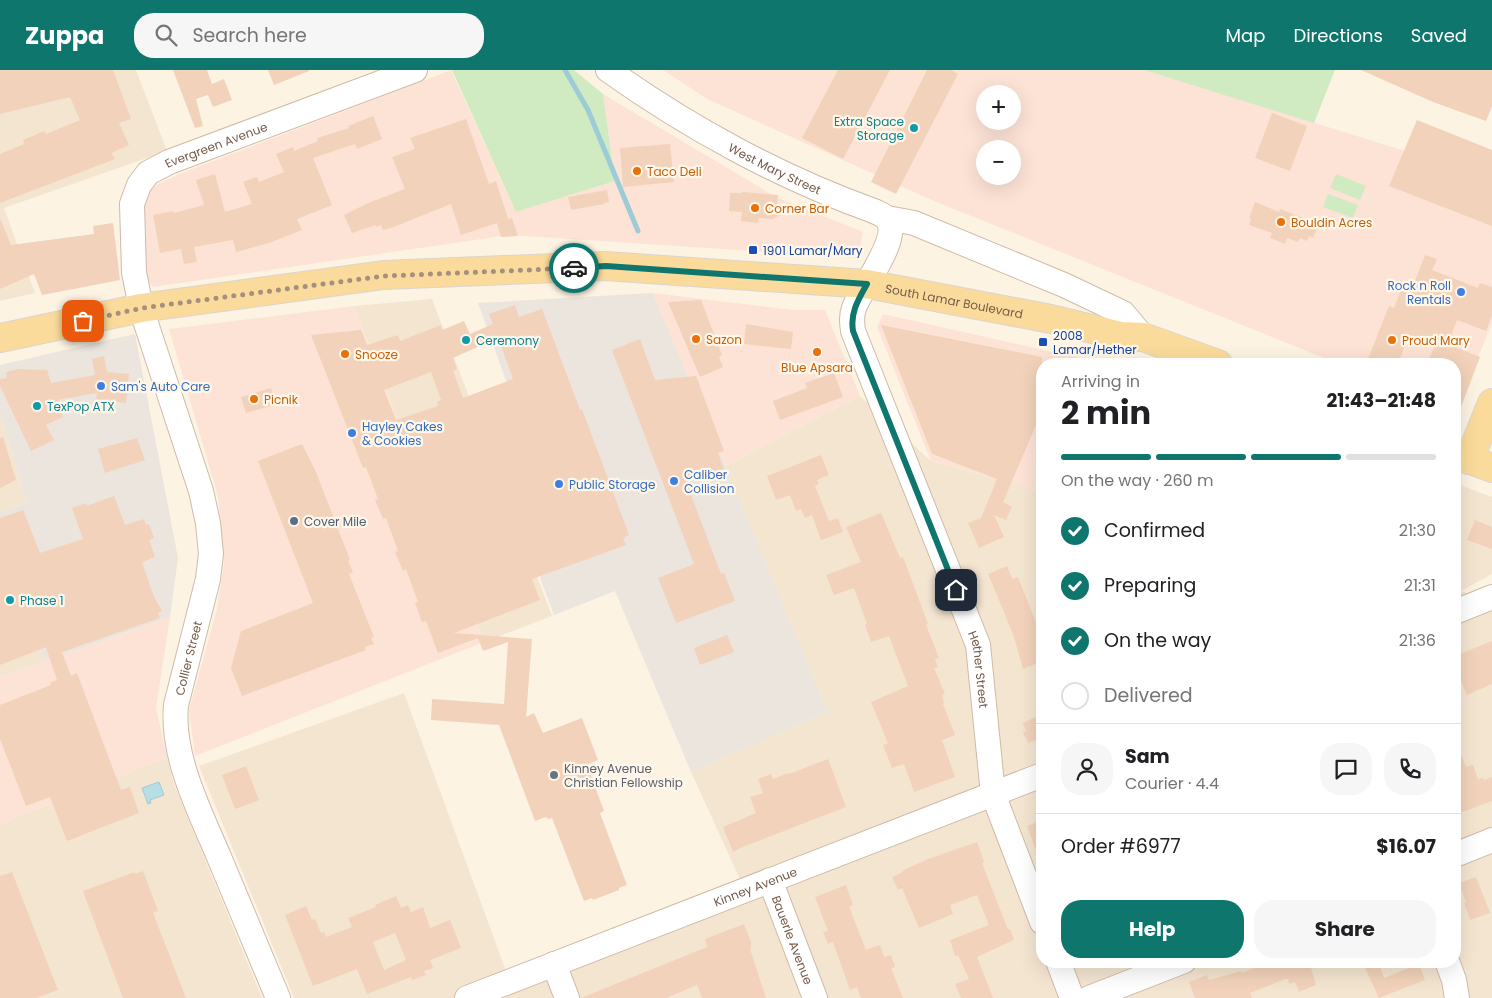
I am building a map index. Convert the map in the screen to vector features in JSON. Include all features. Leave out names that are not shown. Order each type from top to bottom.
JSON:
[{"type":"main road","name":"South Lamar Boulevard","points":[[0,338],[142,308],[384,276],[606,266],[867,284],[1051,319],[1121,336],[1143,337],[1201,358]]},
{"type":"main road","points":[[1472,461],[1492,404]]},
{"type":"street","name":"Evergreen Avenue","points":[[142,308],[134,272],[132,204],[139,185],[148,173],[169,162],[415,70]]},
{"type":"street","name":"West Mary Street","points":[[608,70],[646,97],[712,136],[790,177],[887,218],[914,223],[1064,284],[1123,313],[1143,337]]},
{"type":"street","points":[[867,284],[888,244],[891,228],[887,218]]},
{"type":"street","name":"Hether Street","points":[[867,284],[854,308],[851,321],[853,331],[978,645],[993,794],[1036,906]]},
{"type":"street","name":"Collier Street","points":[[142,308],[196,475],[208,523],[211,554],[208,579],[176,706],[174,719],[178,752],[201,813],[278,998]]},
{"type":"street","points":[[1461,609],[1492,596]]},
{"type":"street","name":"Kinney Avenue","points":[[467,998],[1036,777]]},
{"type":"street","points":[[1461,853],[1492,840]]},
{"type":"street","name":"Bauerle Avenue","points":[[770,880],[815,998]]},
{"type":"street","points":[[554,964],[567,998]]},
{"type":"street","points":[[1061,968],[1072,998]]},
{"type":"street","points":[[1089,998],[1166,968]]},
{"type":"street","points":[[1450,968],[1457,998]]},
{"type":"shaded area","points":[[0,70],[136,70],[167,151],[4,208],[35,293],[0,301]]},
{"type":"shaded area","points":[[451,70],[516,212],[615,181],[603,94],[776,197],[863,232],[857,258],[509,235],[153,287],[147,278],[141,204],[154,186],[182,173]]},
{"type":"shaded area","points":[[663,70],[1144,70],[1492,178],[1492,323],[1461,399],[1461,358],[1324,358],[934,201],[707,99]]},
{"type":"shaded area","points":[[653,293],[793,310],[825,310],[860,396],[725,466]]},
{"type":"shaded area","points":[[653,293],[828,712],[691,772],[615,591],[554,615],[485,430],[519,417],[478,303]]},
{"type":"shaded area","points":[[432,299],[552,616],[484,642],[354,306]]},
{"type":"shaded area","points":[[354,306],[484,642],[195,756],[189,710],[217,609],[224,563],[218,496],[169,329]]},
{"type":"shaded area","points":[[883,314],[1079,358],[1036,358],[1036,490],[931,461],[877,327]]},
{"type":"shaded area","points":[[135,334],[178,558],[170,617],[45,661],[0,541],[0,512],[27,503],[0,414],[0,365]]},
{"type":"shaded area","points":[[860,396],[931,461],[1036,490],[1036,968],[1461,968],[1461,591],[1492,603],[1492,998],[294,998],[199,766],[404,693],[514,993],[750,901],[691,772],[828,712],[725,466]]},
{"type":"shaded area","points":[[0,414],[27,503],[0,512]]},
{"type":"shaded area","points":[[1461,485],[1492,497],[1492,574],[1461,591]]},
{"type":"shaded area","name":"Phase 1","points":[[0,541],[45,661],[0,677]]},
{"type":"shaded area","points":[[170,617],[156,708],[167,757],[0,824],[0,677]]},
{"type":"shaded area","points":[[167,757],[174,784],[262,998],[0,998],[0,824]]},
{"type":"green space","points":[[452,70],[574,70],[603,94],[615,181],[516,212]]},
{"type":"green space","points":[[1144,70],[1335,70],[1314,123]]},
{"type":"green space","points":[[1336,174],[1366,186],[1360,200],[1330,188]]},
{"type":"green space","points":[[1328,194],[1358,205],[1353,218],[1323,207]]},
{"type":"water","points":[[159,782],[164,795],[150,800],[151,803],[148,804],[142,788]]},
{"type":"building","points":[[0,70],[113,70],[131,119],[119,123],[129,145],[111,153],[115,159],[0,203],[0,154],[24,144],[23,140],[44,131],[46,134],[80,120],[70,97],[0,114]]},
{"type":"building","points":[[173,70],[207,70],[212,84],[224,79],[232,100],[213,107],[208,95],[196,99],[203,126],[195,128]]},
{"type":"building","points":[[268,70],[309,70],[309,71],[274,85]]},
{"type":"building","points":[[838,70],[890,70],[843,159],[802,138]]},
{"type":"building","name":"Extra Space Storage","points":[[927,70],[951,70],[958,74],[896,194],[871,182]]},
{"type":"building","points":[[1361,70],[1492,70],[1492,106],[1486,121],[1433,102]]},
{"type":"building","points":[[1272,113],[1307,126],[1290,171],[1255,158]]},
{"type":"building","points":[[373,116],[382,139],[357,149],[355,144],[313,158],[332,205],[297,219],[302,230],[269,243],[236,252],[233,240],[194,247],[197,262],[184,264],[181,249],[160,253],[153,215],[174,211],[174,213],[204,205],[196,180],[215,174],[225,212],[252,204],[243,182],[257,177],[259,182],[284,172],[276,154],[293,147],[294,151],[318,141],[317,138],[349,128],[348,126]]},
{"type":"building","points":[[466,119],[489,184],[496,181],[508,219],[512,218],[518,236],[501,237],[497,223],[461,235],[451,204],[391,228],[383,230],[381,225],[376,227],[376,225],[352,233],[344,215],[368,203],[405,189],[392,157],[415,149],[410,138]]},
{"type":"building","points":[[1417,120],[1492,150],[1492,226],[1389,186]]},
{"type":"building","points":[[670,144],[674,182],[623,187],[620,148]]},
{"type":"building","points":[[607,190],[609,202],[571,210],[568,197]]},
{"type":"building","name":"Corner Bar","points":[[730,193],[778,195],[777,205],[784,205],[780,215],[773,219],[759,218],[758,223],[741,221],[742,212],[729,211]]},
{"type":"building","name":"Bouldin Acres","points":[[1255,202],[1279,212],[1280,209],[1319,224],[1313,238],[1309,236],[1307,241],[1300,238],[1298,242],[1287,238],[1285,244],[1270,238],[1272,233],[1249,225],[1251,219],[1249,218]]},
{"type":"building","points":[[0,218],[11,245],[94,234],[93,226],[113,223],[120,280],[42,295],[34,274],[0,289]]},
{"type":"building","points":[[1425,255],[1437,259],[1432,270],[1478,288],[1480,283],[1492,287],[1492,316],[1486,331],[1457,320],[1448,344],[1480,357],[1461,407],[1461,358],[1429,358],[1434,347],[1408,337],[1400,358],[1368,358],[1389,306],[1394,308],[1401,290],[1410,294]]},
{"type":"building","points":[[701,300],[722,355],[719,357],[723,367],[700,377],[668,302]]},
{"type":"building","points":[[515,305],[519,317],[542,309],[629,535],[623,538],[626,545],[532,579],[540,600],[454,633],[532,639],[526,717],[534,713],[543,733],[582,718],[598,760],[587,765],[604,811],[600,813],[627,885],[593,900],[592,898],[584,901],[552,818],[548,819],[546,817],[535,821],[499,725],[431,720],[432,699],[504,704],[508,642],[483,651],[478,638],[438,653],[426,621],[422,622],[415,603],[418,602],[406,569],[403,571],[395,552],[398,551],[386,518],[383,519],[375,500],[378,499],[366,467],[363,468],[311,335],[361,330],[367,345],[398,335],[400,341],[441,325],[442,330],[464,321],[470,334],[493,324],[489,314]],"holes":[[[498,338],[513,379],[463,398],[453,371],[457,369],[453,358]],[[431,372],[441,400],[437,402],[438,406],[396,420],[384,390]]]},
{"type":"building","points":[[746,324],[793,332],[791,349],[744,344]]},
{"type":"building","points":[[881,325],[1042,357],[1036,358],[1036,425],[1003,502],[1012,507],[1006,520],[994,515],[1004,537],[979,548],[968,523],[981,518],[997,479],[932,454]]},
{"type":"building","name":"Caliber Collision","points":[[640,339],[655,380],[696,376],[724,451],[718,453],[724,469],[686,482],[721,574],[724,573],[735,601],[676,623],[658,578],[694,564],[612,350]]},
{"type":"building","points":[[104,356],[107,372],[129,374],[126,403],[96,399],[97,393],[57,400],[63,417],[46,425],[54,440],[31,451],[0,386],[0,379],[7,378],[6,372],[19,369],[47,370],[51,383],[95,375],[92,359]]},
{"type":"building","points":[[834,373],[843,397],[780,420],[773,401],[807,388],[805,383]]},
{"type":"building","points":[[271,388],[274,405],[246,413],[241,397]]},
{"type":"building","points":[[3,437],[16,480],[0,488],[0,438]]},
{"type":"building","points":[[137,438],[145,460],[105,473],[98,449]]},
{"type":"building","points":[[302,444],[316,472],[350,560],[348,561],[353,572],[349,574],[374,637],[371,638],[374,644],[365,647],[366,650],[242,696],[231,668],[241,631],[313,603],[258,461]]},
{"type":"building","points":[[821,455],[829,475],[817,480],[819,484],[815,486],[829,521],[838,518],[843,532],[821,540],[812,515],[805,518],[801,509],[796,511],[790,495],[776,500],[767,476]]},
{"type":"building","points":[[114,496],[125,525],[144,519],[146,525],[149,524],[154,538],[149,540],[155,557],[142,562],[154,597],[162,611],[158,613],[160,618],[62,652],[71,676],[77,673],[121,790],[130,787],[139,813],[67,841],[50,797],[26,806],[0,739],[0,705],[51,685],[50,683],[57,680],[46,647],[0,665],[0,518],[23,510],[40,553],[83,539],[72,508],[86,503],[87,506]]},
{"type":"building","points":[[881,513],[900,558],[903,557],[928,624],[926,625],[939,658],[935,659],[938,667],[934,668],[945,694],[942,695],[943,704],[955,735],[942,740],[955,777],[914,792],[904,764],[892,768],[883,745],[888,743],[871,702],[908,686],[889,636],[871,642],[865,625],[867,624],[854,588],[834,595],[826,575],[861,562],[846,527]]},
{"type":"building","points":[[1475,520],[1492,527],[1492,549],[1467,540]]},
{"type":"building","points":[[1007,566],[1012,579],[1018,577],[1036,623],[1036,664],[1023,669],[1013,634],[988,574]]},
{"type":"building","points":[[727,635],[734,652],[700,665],[694,648]]},
{"type":"building","points":[[1492,641],[1492,684],[1467,695],[1461,681],[1461,654]]},
{"type":"building","points":[[1036,717],[1036,740],[1028,743],[1023,732],[1026,731],[1023,723]]},
{"type":"building","points":[[1461,755],[1466,767],[1473,765],[1478,779],[1483,778],[1484,780],[1492,777],[1492,801],[1462,812]]},
{"type":"building","points":[[828,759],[846,807],[733,852],[723,827],[756,813],[750,797],[763,793],[758,779],[771,774],[773,779]]},
{"type":"building","points":[[246,766],[259,800],[235,809],[222,775]]},
{"type":"building","points":[[1036,822],[1036,850],[1027,826]]},
{"type":"building","points":[[977,842],[984,862],[982,863],[1008,930],[1010,929],[1014,940],[977,957],[993,998],[961,998],[955,984],[969,979],[958,955],[955,956],[950,940],[989,925],[977,895],[950,905],[953,914],[919,928],[902,888],[898,890],[892,877],[928,859]]},
{"type":"building","points":[[143,871],[158,911],[153,913],[186,998],[123,998],[83,891],[135,872],[135,874]]},
{"type":"building","points":[[12,872],[58,990],[36,998],[0,998],[0,876]]},
{"type":"building","points":[[1476,877],[1490,913],[1470,920],[1464,903],[1466,902],[1461,888],[1461,882]]},
{"type":"building","points":[[846,885],[853,905],[849,907],[866,950],[880,945],[884,957],[891,955],[895,967],[891,968],[903,998],[861,998],[857,987],[850,990],[833,942],[828,944],[823,932],[828,931],[815,897]]},
{"type":"building","points":[[396,896],[401,908],[408,905],[411,912],[423,907],[430,928],[450,920],[461,948],[430,960],[433,968],[424,971],[426,975],[412,980],[411,977],[367,994],[357,969],[313,986],[285,915],[306,906],[312,920],[315,919],[321,933],[324,932],[326,937],[352,927],[348,918],[376,907],[375,905]],"holes":[[[395,933],[406,960],[384,970],[373,942]]]},
{"type":"building","points":[[744,924],[751,942],[750,949],[766,998],[702,998],[697,985],[666,998],[581,998],[707,947],[705,939]]},
{"type":"building","points":[[1255,968],[1311,968],[1316,985],[1299,992],[1295,982],[1289,984],[1288,979],[1285,979],[1250,993],[1252,998],[1195,998],[1189,982],[1207,975],[1209,980],[1241,971],[1242,973]]},
{"type":"building","points":[[1365,968],[1380,968],[1384,978],[1409,968],[1420,968],[1425,980],[1379,998]]},
{"type":"waterway","points":[[565,70],[588,110],[638,231]]},
{"type":"way so far","points":[[83,321],[142,308],[384,276],[574,268]]},
{"type":"place","name":"Extra Space Storage","points":[[914,128]]},
{"type":"place","name":"Taco Deli","points":[[637,171]]},
{"type":"place","name":"Corner Bar","points":[[755,208]]},
{"type":"place","name":"Bouldin Acres","points":[[1281,222]]},
{"type":"place","name":"1901 Lamar/Mary","points":[[753,250]]},
{"type":"place","name":"Rock n Roll Rentals","points":[[1461,292]]},
{"type":"place","name":"Sazon","points":[[696,339]]},
{"type":"place","name":"Ceremony","points":[[466,340]]},
{"type":"place","name":"Proud Mary","points":[[1392,340]]},
{"type":"place","name":"2008 Lamar/Hether","points":[[1043,342]]},
{"type":"place","name":"Blue Apsara","points":[[817,352]]},
{"type":"place","name":"Snooze","points":[[345,354]]},
{"type":"place","name":"Sam's Auto Care","points":[[101,386]]},
{"type":"place","name":"Picnik","points":[[254,399]]},
{"type":"place","name":"TexPop ATX","points":[[37,406]]},
{"type":"place","name":"Hayley Cakes & Cookies","points":[[352,433]]},
{"type":"place","name":"Caliber Collision","points":[[674,481]]},
{"type":"place","name":"Public Storage","points":[[559,484]]},
{"type":"place","name":"Cover Mile","points":[[294,521]]},
{"type":"place","name":"Phase 1","points":[[10,600]]},
{"type":"place","name":"Kinney Avenue Christian Fellowship","points":[[554,775]]},
{"type":"route","points":[[574,268],[606,266],[867,284],[854,308],[851,321],[853,331],[956,590]]}]
